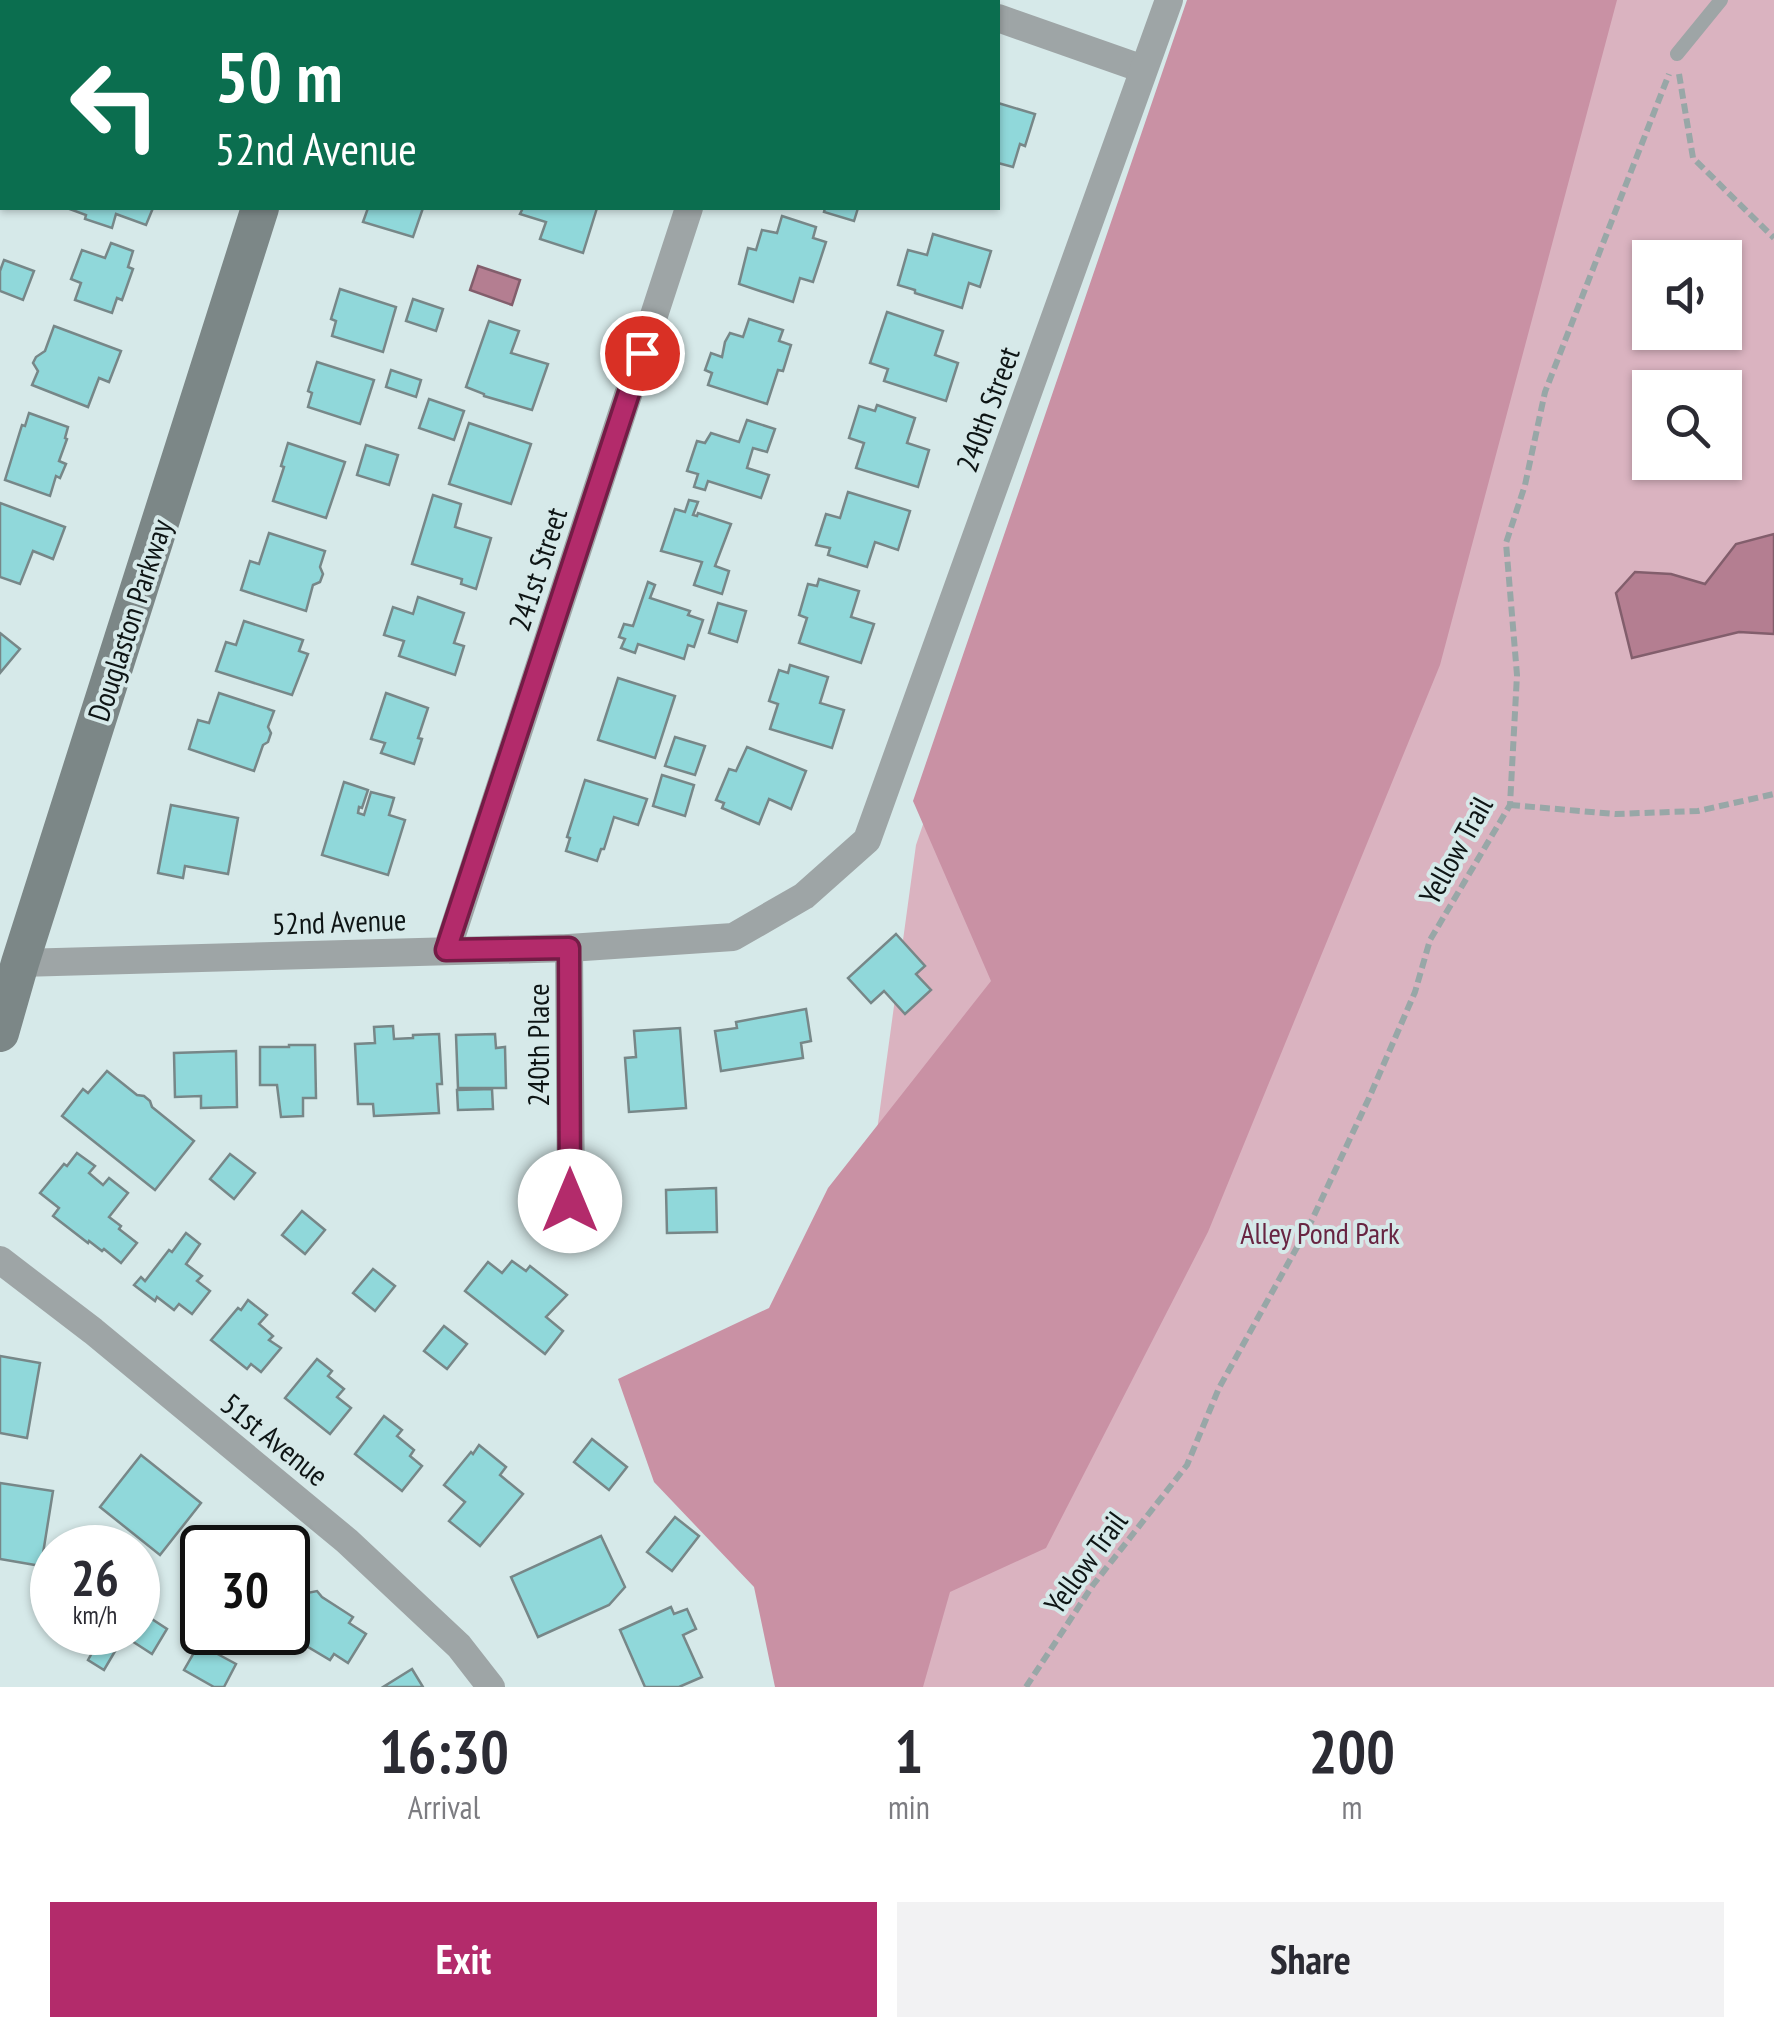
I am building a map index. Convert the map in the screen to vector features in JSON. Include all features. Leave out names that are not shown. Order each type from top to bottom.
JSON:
[{"type":"main road","name":"Douglaston Parkway","points":[[0,1033],[259,210]]},
{"type":"street","name":"240th Street","points":[[867,840],[1169,0]]},
{"type":"street","points":[[1000,19],[1143,70]]},
{"type":"street","name":"241st Street","points":[[446,950],[688,210]]},
{"type":"street","name":"52nd Avenue","points":[[20,963],[569,948],[733,937],[804,896],[867,840]]},
{"type":"street","name":"240th Place","points":[[569,948],[570,1201]]},
{"type":"street","name":"51st Avenue","points":[[0,1260],[348,1540],[459,1646],[491,1687]]},
{"type":"lane","points":[[1677,54],[1721,0]]},
{"type":"path","points":[[1677,54],[1693,158],[1774,238]]},
{"type":"path","name":"Yellow Trail","points":[[1026,1687],[1093,1585],[1187,1465],[1220,1388],[1310,1222],[1369,1098],[1415,992],[1430,940],[1510,805],[1516,676],[1506,544],[1525,485],[1545,392],[1677,54]]},
{"type":"path","points":[[1510,805],[1615,814],[1698,811],[1774,794]]},
{"type":"green space","name":"Alley Pond Park","points":[[1203,0],[1774,0],[1774,1687],[801,1687],[916,845]]},
{"type":"shaded area","points":[[1187,0],[1617,0],[1440,665],[1208,1232],[1046,1548],[950,1592],[923,1687],[775,1687],[754,1587],[654,1482],[618,1379],[769,1308],[828,1188],[991,981],[913,801]]},
{"type":"shaded area","points":[[478,266],[520,280],[512,305],[470,290]]},
{"type":"shaded area","points":[[1774,534],[1774,634],[1739,632],[1632,658],[1616,593],[1635,572],[1671,574],[1705,584],[1736,544]]},
{"type":"building","points":[[1000,104],[1035,114],[1025,146],[1020,144],[1013,167],[1000,164]]},
{"type":"building","points":[[72,210],[152,210],[146,225],[116,214],[112,228],[85,219],[86,215]]},
{"type":"building","points":[[367,210],[422,210],[413,237],[363,222]]},
{"type":"building","points":[[522,210],[596,210],[583,253],[540,239],[546,222],[520,214]]},
{"type":"building","points":[[824,210],[857,210],[854,221]]},
{"type":"building","points":[[782,216],[816,227],[813,238],[826,242],[813,282],[800,278],[793,302],[739,284],[748,248],[756,250],[762,230],[777,233]]},
{"type":"building","points":[[933,234],[991,251],[980,287],[969,283],[962,308],[898,285],[908,250],[927,255]]},
{"type":"building","points":[[111,243],[133,251],[128,267],[133,269],[122,300],[117,298],[112,313],[75,300],[81,283],[71,279],[82,250],[105,258]]},
{"type":"building","points":[[4,260],[34,271],[23,300],[0,291]]},
{"type":"building","points":[[340,289],[396,307],[383,352],[332,336],[336,321],[331,319]]},
{"type":"building","points":[[413,299],[443,309],[436,331],[406,321]]},
{"type":"building","points":[[887,312],[943,331],[935,355],[958,363],[946,401],[884,381],[888,369],[870,363]]},
{"type":"building","points":[[749,319],[783,330],[779,341],[791,345],[767,404],[708,385],[712,373],[705,370],[711,353],[722,357],[730,333],[743,337]]},
{"type":"building","points":[[489,321],[519,331],[511,353],[548,364],[532,410],[466,387]]},
{"type":"building","points":[[54,326],[121,351],[109,382],[99,378],[88,407],[32,385],[38,371],[33,363],[45,351]]},
{"type":"building","points":[[317,362],[374,380],[360,424],[308,407],[312,393],[308,391]]},
{"type":"building","points":[[391,370],[421,380],[416,397],[386,387]]},
{"type":"building","points":[[429,399],[464,411],[454,440],[419,428]]},
{"type":"building","points":[[877,405],[915,418],[907,443],[929,450],[918,487],[856,468],[864,443],[849,438],[859,406],[875,411]]},
{"type":"building","points":[[29,413],[68,427],[59,461],[66,464],[60,478],[56,476],[50,496],[5,480]]},
{"type":"building","points":[[747,420],[775,429],[767,452],[753,448],[747,468],[769,475],[761,498],[708,481],[705,490],[694,487],[698,474],[687,471],[697,441],[705,443],[711,433],[739,442]]},
{"type":"building","points":[[469,423],[531,444],[511,504],[449,484]]},
{"type":"building","points":[[288,443],[345,462],[326,518],[273,501]]},
{"type":"building","points":[[366,445],[398,455],[389,485],[357,475]]},
{"type":"building","points":[[848,492],[910,511],[898,550],[875,542],[867,567],[828,555],[830,548],[816,545],[826,514],[840,518]]},
{"type":"building","points":[[433,495],[461,504],[455,527],[491,538],[476,589],[461,584],[462,579],[412,564]]},
{"type":"building","points":[[689,500],[698,502],[693,515],[698,513],[731,524],[715,566],[729,571],[722,594],[694,585],[702,562],[661,551],[675,509],[685,512]]},
{"type":"building","points":[[0,503],[65,527],[53,559],[33,551],[20,584],[0,577]]},
{"type":"building","points":[[269,533],[325,551],[320,567],[323,574],[320,582],[313,585],[306,611],[241,590],[250,561],[259,564]]},
{"type":"building","points":[[819,579],[859,591],[851,617],[874,624],[861,663],[799,643],[807,618],[799,615],[808,584],[817,586]]},
{"type":"building","points":[[648,582],[655,585],[650,598],[690,611],[688,615],[703,620],[694,647],[688,645],[684,659],[638,644],[635,653],[621,648],[625,639],[619,637],[624,624],[633,626]]},
{"type":"building","points":[[418,597],[464,613],[454,643],[464,646],[455,675],[399,656],[404,641],[384,635],[393,607],[413,614]]},
{"type":"building","points":[[718,603],[746,611],[737,642],[709,633]]},
{"type":"building","points":[[244,621],[303,640],[299,651],[308,654],[292,695],[216,671],[226,642],[236,645]]},
{"type":"building","points":[[0,633],[20,649],[0,673]]},
{"type":"building","points":[[790,665],[828,677],[820,703],[844,710],[832,748],[770,729],[778,704],[769,701],[779,670],[788,673]]},
{"type":"building","points":[[618,678],[675,696],[655,758],[598,740]]},
{"type":"building","points":[[219,693],[274,711],[268,742],[263,745],[254,771],[189,749],[198,720],[209,723]]},
{"type":"building","points":[[386,693],[428,708],[414,764],[381,753],[385,743],[371,739]]},
{"type":"building","points":[[675,737],[705,746],[695,775],[665,766]]},
{"type":"building","points":[[747,747],[806,771],[791,809],[769,799],[759,824],[722,808],[724,803],[716,800],[729,769],[736,771]]},
{"type":"building","points":[[662,775],[694,785],[685,816],[653,806]]},
{"type":"building","points":[[585,780],[647,799],[638,825],[614,817],[597,861],[566,851]]},
{"type":"building","points":[[344,782],[368,790],[358,813],[364,815],[371,792],[394,798],[389,815],[405,820],[388,875],[322,855]]},
{"type":"building","points":[[171,805],[238,818],[228,874],[185,866],[183,878],[158,873]]},
{"type":"building","points":[[896,934],[925,966],[916,974],[931,990],[905,1014],[884,991],[871,1003],[848,978]]},
{"type":"building","points":[[806,1009],[811,1041],[801,1043],[803,1058],[721,1071],[715,1031],[737,1028],[736,1022]]},
{"type":"building","points":[[393,1026],[394,1039],[439,1034],[439,1113],[374,1116],[373,1104],[358,1104],[355,1044],[375,1043],[374,1027]]},
{"type":"building","points":[[680,1028],[686,1108],[629,1112],[625,1058],[636,1057],[634,1031]]},
{"type":"building","points":[[495,1034],[496,1048],[505,1047],[506,1088],[458,1088],[456,1035]]},
{"type":"building","points":[[315,1045],[316,1098],[303,1098],[303,1116],[281,1117],[277,1085],[260,1085],[260,1047]]},
{"type":"building","points":[[236,1051],[237,1107],[201,1108],[201,1096],[175,1097],[174,1053]]},
{"type":"building","points":[[107,1071],[137,1095],[144,1096],[194,1141],[155,1190],[62,1116],[83,1089],[88,1093]]},
{"type":"building","points":[[492,1089],[493,1109],[458,1110],[457,1090]]},
{"type":"building","points":[[77,1153],[95,1166],[89,1173],[103,1185],[109,1178],[128,1193],[109,1217],[137,1243],[121,1263],[53,1216],[59,1208],[40,1193]]},
{"type":"building","points":[[230,1154],[255,1173],[234,1199],[210,1179]]},
{"type":"building","points":[[716,1188],[717,1232],[667,1233],[666,1190]]},
{"type":"building","points":[[302,1211],[325,1230],[305,1254],[282,1235]]},
{"type":"building","points":[[186,1233],[200,1244],[186,1264],[202,1276],[197,1281],[210,1291],[192,1314],[179,1304],[174,1310],[157,1297],[155,1301],[134,1285],[141,1277],[145,1281]]},
{"type":"building","points":[[512,1261],[526,1271],[530,1266],[567,1295],[546,1317],[563,1331],[545,1354],[465,1291],[488,1262],[502,1273]]},
{"type":"building","points":[[373,1269],[395,1286],[375,1311],[353,1293]]},
{"type":"building","points":[[248,1300],[267,1315],[259,1324],[273,1336],[269,1340],[281,1348],[261,1372],[251,1364],[247,1369],[211,1340]]},
{"type":"building","points":[[444,1326],[467,1344],[447,1369],[424,1351]]},
{"type":"building","points":[[0,1356],[40,1363],[27,1438],[0,1433]]},
{"type":"building","points":[[317,1359],[332,1371],[328,1376],[344,1389],[337,1397],[351,1408],[330,1434],[285,1398]]},
{"type":"building","points":[[384,1416],[402,1430],[397,1436],[414,1450],[410,1456],[422,1466],[402,1491],[355,1454]]},
{"type":"building","points":[[592,1439],[627,1467],[609,1490],[574,1462]]},
{"type":"building","points":[[479,1445],[506,1467],[500,1475],[523,1494],[480,1546],[449,1521],[465,1502],[444,1485]]},
{"type":"building","points":[[141,1455],[201,1503],[160,1555],[160,1525],[122,1525],[100,1507]]},
{"type":"building","points":[[0,1483],[53,1491],[48,1525],[30,1525],[30,1564],[0,1559]]},
{"type":"building","points":[[675,1517],[699,1536],[672,1571],[647,1552]]},
{"type":"building","points":[[601,1536],[625,1587],[609,1605],[538,1637],[511,1577]]},
{"type":"building","points":[[317,1591],[353,1617],[349,1623],[366,1634],[348,1663],[334,1654],[330,1660],[310,1648],[310,1592]]},
{"type":"building","points":[[671,1607],[674,1614],[687,1609],[696,1629],[683,1635],[702,1677],[679,1687],[645,1687],[620,1630]]},
{"type":"building","points":[[91,1655],[113,1655],[104,1670],[88,1660]]},
{"type":"building","points":[[193,1655],[219,1655],[236,1664],[224,1687],[214,1687],[184,1670]]},
{"type":"building","points":[[412,1669],[423,1687],[383,1687]]},
{"type":"route","points":[[570,1201],[569,948],[446,950],[642,353]]}]
